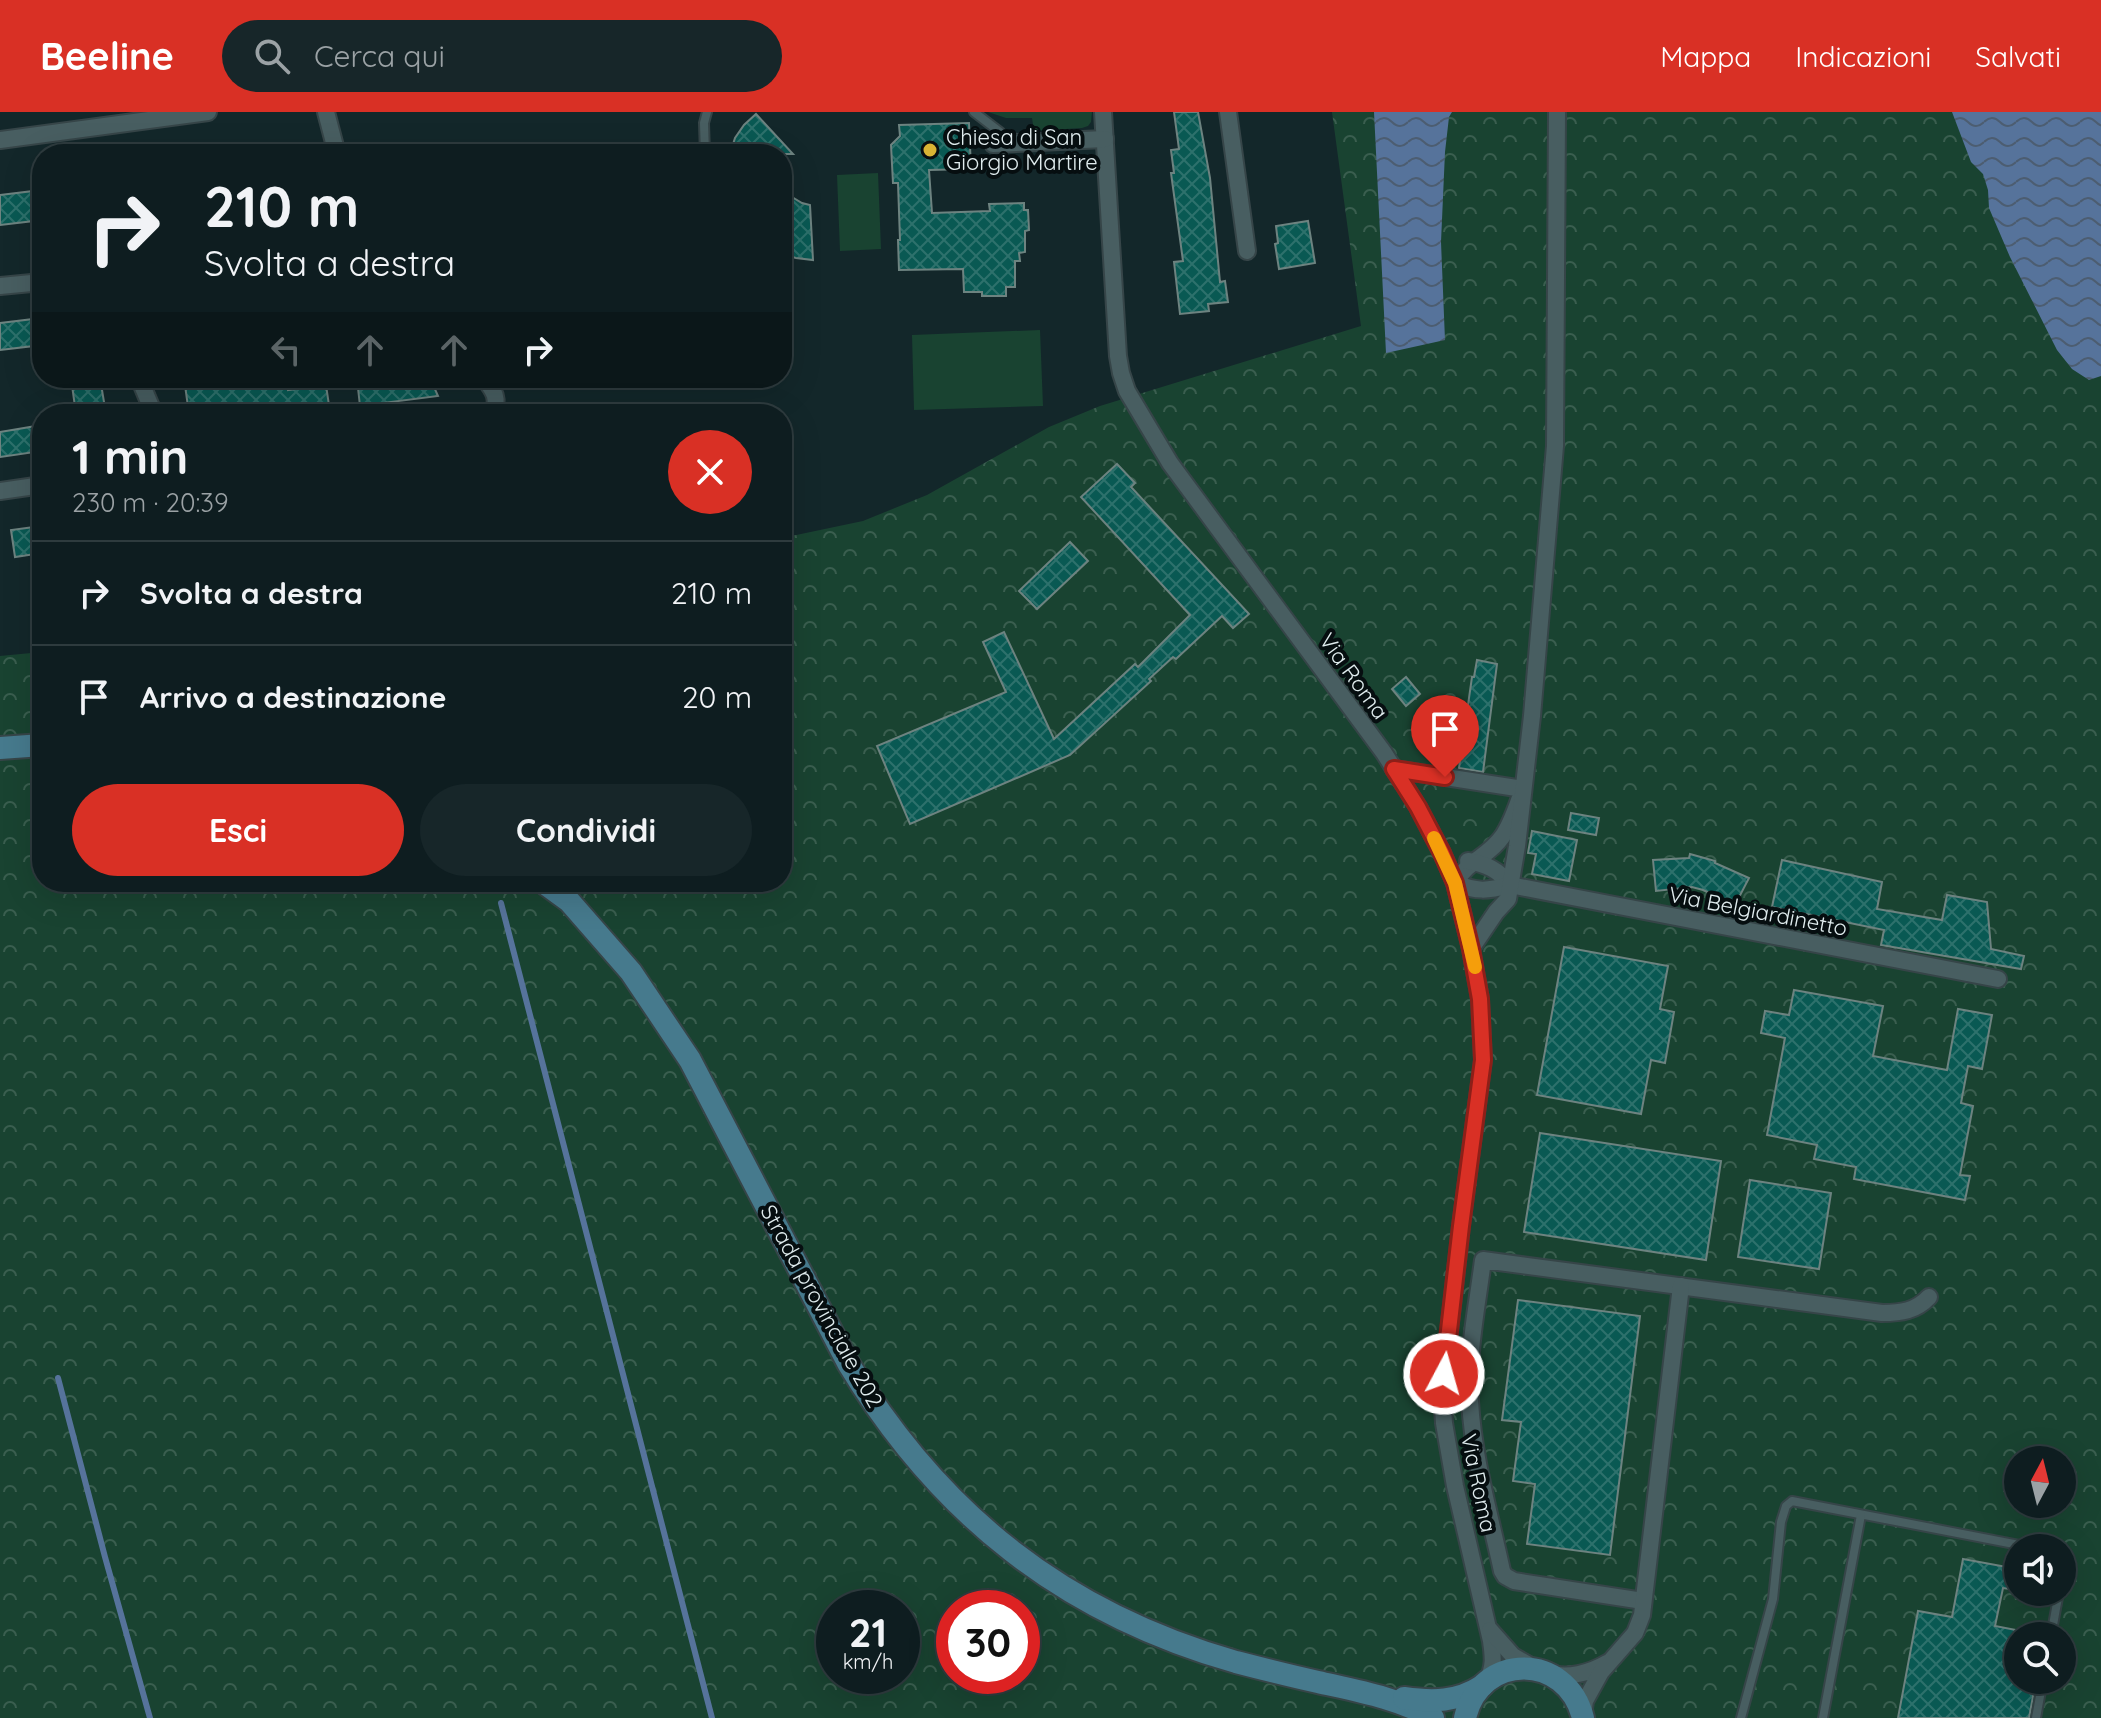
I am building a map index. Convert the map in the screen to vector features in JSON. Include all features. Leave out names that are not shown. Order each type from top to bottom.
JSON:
[{"type":"street","points":[[0,140],[208,112]]},
{"type":"street","points":[[326,112],[334,144]]},
{"type":"street","name":"Via Roma","points":[[1103,112],[1118,356],[1127,391],[1170,463],[1375,740],[1418,807],[1455,883],[1480,999],[1483,1060],[1442,1394],[1455,1486],[1491,1641],[1493,1664],[1491,1674],[1484,1683]]},
{"type":"street","points":[[1228,112],[1247,251]]},
{"type":"street","points":[[1471,949],[1508,899],[1532,716],[1555,446],[1557,112]]},
{"type":"street","points":[[1001,144],[1105,139]]},
{"type":"street","points":[[0,286],[32,283]]},
{"type":"street","points":[[0,491],[32,486]]},
{"type":"street","points":[[0,748],[32,746]]},
{"type":"street","points":[[1394,769],[1523,789]]},
{"type":"street","points":[[1510,885],[1487,891],[1455,883],[1463,869],[1490,850],[1502,837],[1523,789]]},
{"type":"street","points":[[1442,853],[1455,860],[1473,862],[1495,870],[1510,885]]},
{"type":"street","name":"Via Belgiardinetto","points":[[1510,885],[1998,979]]},
{"type":"street","name":"Strada provinciale 202","points":[[557,892],[569,901],[631,972],[690,1060],[862,1385],[900,1440],[962,1509],[1037,1570],[1088,1602],[1145,1631],[1235,1661],[1371,1694],[1424,1701],[1455,1699],[1469,1694],[1502,1672],[1519,1668],[1543,1671]]},
{"type":"street","points":[[1643,1601],[1514,1581],[1505,1576],[1472,1430],[1469,1398],[1471,1350],[1483,1260],[1882,1313],[1912,1309],[1929,1297]]},
{"type":"street","points":[[1583,1717],[1582,1709],[1587,1697],[1608,1663],[1635,1633],[1642,1615],[1681,1286]]},
{"type":"street","name":"Via Roma","points":[[1487,1626],[1513,1656],[1543,1671]]},
{"type":"street","points":[[1543,1671],[1560,1676],[1608,1663]]},
{"type":"street","points":[[1543,1671],[1564,1683],[1576,1698],[1583,1717]]},
{"type":"street","points":[[1465,1718],[1473,1696],[1484,1683]]},
{"type":"street","name":"Strada provinciale 202","points":[[1371,1694],[1433,1718]]},
{"type":"lane","points":[[705,144],[707,112]]},
{"type":"lane","points":[[974,112],[1000,132],[1001,144]]},
{"type":"lane","points":[[1741,1718],[1773,1599],[1781,1522],[1786,1506],[1792,1501],[2004,1542]]},
{"type":"lane","points":[[1823,1718],[1861,1515]]},
{"type":"lane","points":[[2036,1718],[2040,1694]]},
{"type":"green space","points":[[988,112],[1092,112],[1091,122],[1082,128],[1034,131],[1032,118],[1006,118]]},
{"type":"green space","points":[[1332,112],[2101,112],[2101,1718],[0,1718],[0,656],[32,653],[32,892],[792,892],[792,536],[863,521],[927,495],[1049,427],[1100,406],[1361,326]]},
{"type":"green space","points":[[878,173],[881,249],[840,251],[837,175]]},
{"type":"green space","points":[[1040,330],[1043,406],[914,410],[912,335]]},
{"type":"water","points":[[1374,112],[1452,112],[1445,152],[1441,242],[1445,340],[1386,353]]},
{"type":"water","points":[[1952,112],[2101,112],[2101,376],[2089,380],[2072,369],[2057,350],[2010,257],[1989,208],[1983,174],[1971,162]]},
{"type":"building","points":[[1174,112],[1198,112],[1210,178],[1220,282],[1225,281],[1228,302],[1208,304],[1209,311],[1180,314],[1174,262],[1183,261],[1171,173],[1174,173],[1171,150],[1179,149]]},
{"type":"building","points":[[756,114],[784,144],[733,144],[744,125]]},
{"type":"building","points":[[969,123],[971,169],[929,170],[932,213],[990,211],[989,204],[1024,203],[1024,210],[1028,210],[1029,230],[1025,231],[1025,252],[1019,253],[1020,261],[1015,261],[1015,287],[1006,287],[1006,296],[964,292],[963,269],[899,270],[898,183],[893,183],[891,145],[900,136],[899,125]]},
{"type":"building","points":[[32,191],[32,221],[0,225],[0,195]]},
{"type":"building","points":[[792,197],[810,205],[813,260],[792,257]]},
{"type":"building","points":[[1308,221],[1315,263],[1279,269],[1276,226]]},
{"type":"building","points":[[32,319],[32,346],[0,350],[0,323]]},
{"type":"building","points":[[72,388],[102,388],[104,404],[75,404]]},
{"type":"building","points":[[185,388],[326,388],[329,404],[188,404]]},
{"type":"building","points":[[358,388],[434,388],[438,396],[376,404],[360,404]]},
{"type":"building","points":[[32,427],[32,452],[0,457],[0,432]]},
{"type":"building","points":[[1117,464],[1135,483],[1131,487],[1249,614],[1233,628],[1222,616],[1176,659],[1173,657],[1070,755],[910,824],[877,746],[1006,692],[983,642],[1004,632],[1054,739],[1135,664],[1138,667],[1190,615],[1081,497]]},
{"type":"building","points":[[32,527],[32,554],[15,557],[11,530]]},
{"type":"building","points":[[1070,542],[1088,561],[1037,609],[1019,591]]},
{"type":"building","points":[[1477,660],[1497,664],[1483,772],[1459,768]]},
{"type":"building","points":[[1406,677],[1420,694],[1406,706],[1392,689]]},
{"type":"building","points":[[1571,813],[1599,818],[1596,835],[1568,830]]},
{"type":"building","points":[[1532,831],[1577,840],[1569,881],[1532,874],[1536,854],[1528,853]]},
{"type":"building","points":[[1690,854],[1715,861],[1749,878],[1735,905],[1692,887],[1656,891],[1653,860],[1689,858]]},
{"type":"building","points":[[1782,860],[1882,882],[1877,909],[1942,920],[1947,895],[1987,902],[1991,949],[2024,956],[2021,969],[1881,945],[1884,930],[1772,907]]},
{"type":"building","points":[[1564,947],[1668,966],[1660,1009],[1674,1012],[1665,1063],[1651,1060],[1641,1114],[1537,1095]]},
{"type":"building","points":[[1794,990],[1883,1006],[1873,1056],[1947,1070],[1958,1009],[1992,1015],[1982,1069],[1968,1066],[1961,1103],[1973,1106],[1960,1175],[1970,1176],[1965,1200],[1854,1179],[1856,1167],[1814,1159],[1817,1145],[1767,1135],[1785,1038],[1761,1033],[1765,1011],[1789,1015]]},
{"type":"building","points":[[1540,1133],[1721,1161],[1706,1260],[1524,1232]]},
{"type":"building","points":[[1750,1180],[1831,1193],[1819,1269],[1738,1257]]},
{"type":"building","points":[[1518,1300],[1640,1316],[1610,1555],[1527,1544],[1535,1484],[1513,1481],[1521,1422],[1502,1420]]},
{"type":"building","points":[[1963,1559],[2004,1566],[2004,1588],[1995,1626],[2004,1628],[2004,1694],[2033,1694],[2029,1718],[1898,1718],[1918,1611],[1952,1617]]},
{"type":"waterway","points":[[501,903],[712,1718]]},
{"type":"waterway","points":[[58,1378],[150,1718]]},
{"type":"slow traffic","points":[[1434,838],[1455,883],[1475,967]]},
{"type":"place","name":"Chiesa di San Giorgio Martire","points":[[930,150]]},
{"type":"route","points":[[1444,1374],[1483,1060],[1480,999],[1455,883],[1418,807],[1394,769],[1445,777]]}]
